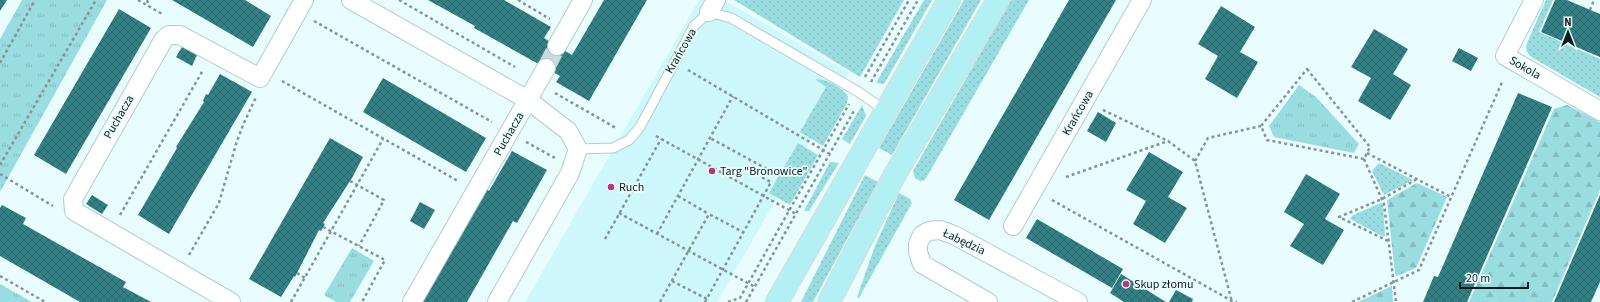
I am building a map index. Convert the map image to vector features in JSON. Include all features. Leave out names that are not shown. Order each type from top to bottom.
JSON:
[{"type":"main road","points":[[777,302],[949,0]]},
{"type":"main road","points":[[829,302],[894,176],[998,0]]},
{"type":"street","name":"Puchacza","points":[[351,0],[528,100],[412,302]]},
{"type":"street","points":[[557,46],[583,0]]},
{"type":"street","name":"Krańcowa","points":[[1013,226],[1142,0]]},
{"type":"street","name":"Sokola","points":[[1534,0],[1505,56],[1600,111]]},
{"type":"street","points":[[267,72],[300,6]]},
{"type":"street","name":"Puchacza","points":[[231,302],[74,211],[73,199],[164,39],[169,35],[180,35],[260,78],[267,72]]},
{"type":"street","points":[[497,302],[570,173],[578,149],[568,131],[528,100],[546,68]]},
{"type":"street","name":"Łabędzia","points":[[988,302],[922,264],[918,252],[918,244],[922,235],[929,230],[940,230],[954,235],[1078,302]]},
{"type":"lane","name":"Krańcowa","points":[[578,149],[613,148],[629,140],[640,127],[694,26],[713,6],[730,18],[860,93],[886,111]]},
{"type":"path","points":[[0,62],[35,0]]},
{"type":"path","points":[[0,165],[96,0]]},
{"type":"path","points":[[147,0],[149,6]]},
{"type":"path","points":[[399,0],[518,69]]},
{"type":"path","points":[[518,0],[555,21]]},
{"type":"path","points":[[746,302],[830,154],[909,0]]},
{"type":"path","points":[[728,302],[740,298],[824,150],[918,0]]},
{"type":"path","points":[[1590,10],[1594,0]]},
{"type":"path","points":[[300,6],[561,162]]},
{"type":"path","points":[[110,232],[213,53]]},
{"type":"path","points":[[675,62],[830,154]]},
{"type":"path","points":[[1195,161],[1208,138],[1261,126],[1307,69],[1370,147],[1364,159]]},
{"type":"path","points":[[179,272],[219,203],[243,125],[267,72],[462,184]]},
{"type":"path","points":[[1352,302],[1419,270],[1503,80]]},
{"type":"path","points":[[551,91],[617,128]]},
{"type":"path","points":[[657,234],[733,96]]},
{"type":"path","points":[[1084,102],[1168,141],[1195,161],[1232,301]]},
{"type":"path","points":[[1261,126],[1267,140],[1364,159]]},
{"type":"path","points":[[656,136],[796,214]]},
{"type":"path","points":[[672,281],[706,300],[771,182],[763,178],[767,169],[710,138]]},
{"type":"path","points":[[292,302],[383,139]]},
{"type":"path","points":[[604,239],[661,139]]},
{"type":"path","points":[[1061,178],[1168,141]]},
{"type":"path","points":[[1367,153],[1452,197]]},
{"type":"path","points":[[1364,159],[1384,204],[1396,302]]},
{"type":"path","points":[[1389,241],[1339,217],[1382,199],[1418,179]]},
{"type":"path","points":[[350,181],[384,200],[359,246]]},
{"type":"path","points":[[1034,190],[1232,301],[1237,302]]},
{"type":"path","points":[[678,196],[743,232]]},
{"type":"path","points":[[619,213],[688,252],[755,287]]},
{"type":"path","points":[[660,302],[709,214]]},
{"type":"path","points":[[323,227],[385,260],[362,302]]},
{"type":"path","points":[[297,273],[305,278]]},
{"type":"path","points":[[0,276],[45,302]]},
{"type":"shaded area","points":[[699,0],[724,0],[849,73],[717,302],[525,302]]},
{"type":"green space","points":[[22,0],[107,0],[0,192],[0,39]]},
{"type":"green space","points":[[734,0],[904,0],[860,77]]},
{"type":"green space","points":[[924,0],[932,0],[884,84],[876,83]]},
{"type":"green space","points":[[964,0],[981,0],[892,155],[879,148]]},
{"type":"green space","points":[[1011,0],[1029,0],[925,180],[920,181],[915,178],[913,171]]},
{"type":"green space","points":[[1546,0],[1553,0],[1539,32],[1600,59],[1600,97],[1533,58],[1526,50],[1527,43]]},
{"type":"green space","points":[[816,80],[834,84],[848,96],[847,103],[823,146],[800,132],[826,87]]},
{"type":"green space","points":[[1299,85],[1316,97],[1359,144],[1354,153],[1274,137],[1269,126]]},
{"type":"green space","points":[[862,105],[866,116],[850,144],[842,139]]},
{"type":"green space","points":[[1567,105],[1600,122],[1600,190],[1552,302],[1469,302],[1554,109]]},
{"type":"green space","points":[[798,143],[818,155],[790,205],[769,193]]},
{"type":"green space","points":[[830,162],[839,163],[809,211],[804,211]]},
{"type":"green space","points":[[1379,163],[1413,180],[1384,195],[1372,171]]},
{"type":"green space","points":[[865,175],[878,182],[813,302],[801,302]]},
{"type":"green space","points":[[1417,183],[1447,197],[1416,268],[1397,276],[1395,274],[1387,200]]},
{"type":"green space","points":[[899,193],[910,199],[912,203],[859,298],[857,297],[875,246]]},
{"type":"green space","points":[[1381,203],[1383,205],[1384,237],[1350,219],[1353,215]]},
{"type":"green space","points":[[352,248],[374,261],[350,302],[336,302],[324,295]]},
{"type":"green space","points":[[0,284],[32,302],[0,302]]},
{"type":"green space","points":[[1392,286],[1393,302],[1358,302]]},
{"type":"building","points":[[0,0],[7,0],[0,11]]},
{"type":"building","points":[[172,0],[245,0],[271,16],[253,47]]},
{"type":"building","points":[[428,0],[504,0],[551,27],[544,38],[572,55],[604,0],[647,0],[589,101],[556,82],[560,76],[474,28],[475,26]]},
{"type":"building","points":[[1069,0],[1116,0],[989,220],[954,200]]},
{"type":"building","points":[[1555,0],[1567,0],[1600,14],[1600,57],[1541,32]]},
{"type":"building","points":[[1221,6],[1255,27],[1240,52],[1258,62],[1237,98],[1205,79],[1218,56],[1198,44]]},
{"type":"building","points":[[119,9],[151,28],[66,174],[34,155]]},
{"type":"building","points":[[1374,29],[1408,49],[1393,74],[1411,85],[1390,120],[1358,101],[1371,78],[1351,67]]},
{"type":"building","points":[[182,47],[197,55],[192,66],[176,57]]},
{"type":"building","points":[[1459,48],[1478,58],[1471,71],[1452,61]]},
{"type":"building","points":[[220,74],[252,92],[169,234],[138,215],[177,148],[176,147],[204,102],[203,101],[206,94],[208,95]]},
{"type":"building","points":[[383,78],[486,138],[466,172],[363,112]]},
{"type":"building","points":[[1518,93],[1552,107],[1467,302],[1423,302],[1434,276],[1438,277]]},
{"type":"building","points":[[1098,112],[1116,123],[1106,142],[1087,131]]},
{"type":"building","points":[[330,138],[363,157],[352,178],[323,223],[325,224],[321,231],[319,230],[295,277],[294,276],[281,297],[249,279]]},
{"type":"building","points":[[512,151],[547,170],[517,223],[513,221],[467,302],[420,302],[485,188],[489,191]]},
{"type":"building","points":[[1149,152],[1183,172],[1168,197],[1187,208],[1165,243],[1133,224],[1146,201],[1126,190]]},
{"type":"building","points":[[1306,174],[1340,194],[1325,219],[1344,230],[1323,265],[1290,246],[1304,224],[1284,212]]},
{"type":"building","points":[[92,195],[108,205],[102,214],[86,204]]},
{"type":"building","points":[[1600,195],[1600,282],[1591,302],[1554,302]]},
{"type":"building","points":[[420,202],[435,210],[424,229],[410,221]]},
{"type":"building","points":[[2,205],[26,218],[23,224],[126,282],[123,287],[151,302],[80,302],[0,256],[0,208]]},
{"type":"building","points":[[1037,219],[1123,269],[1112,288],[1026,238]]},
{"type":"building","name":"Skup złomu","points":[[1121,274],[1166,302],[1124,302],[1110,293]]},
{"type":"building","points":[[1176,290],[1193,299],[1192,302],[1169,302]]},
{"type":"tunnel","points":[[546,68],[557,46]]},
{"type":"place","name":"Targ \"Bronowice\"","points":[[712,171]]},
{"type":"place","name":"Ruch","points":[[611,187]]},
{"type":"place","name":"Skup złomu","points":[[1126,284]]}]
